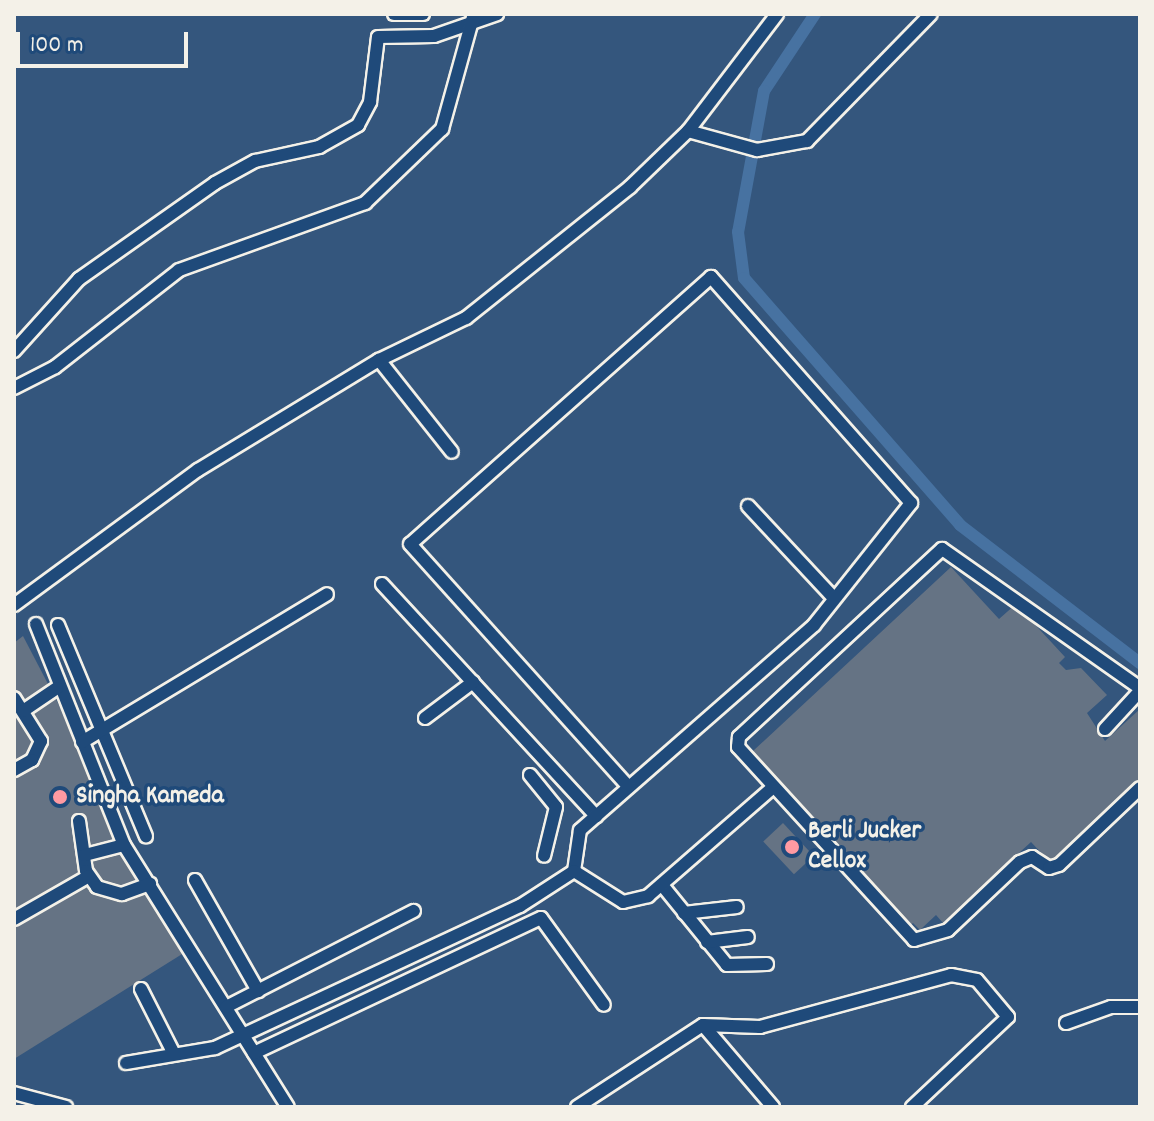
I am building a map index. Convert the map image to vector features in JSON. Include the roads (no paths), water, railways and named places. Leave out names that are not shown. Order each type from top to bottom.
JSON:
[{"type":"street","points":[[394,14],[423,14]]},
{"type":"street","points":[[14,351],[79,279],[215,183],[255,161],[319,147],[358,125],[370,102],[378,37],[434,36],[472,18],[497,14]]},
{"type":"street","points":[[14,605],[198,470],[379,360],[466,318],[630,187],[688,131],[774,18],[759,14]]},
{"type":"street","points":[[688,131],[757,150],[807,141],[826,129],[931,14]]},
{"type":"street","points":[[14,388],[55,367],[179,270],[365,203],[442,129],[472,18]]},
{"type":"street","points":[[574,871],[573,841],[628,786],[814,625],[832,596],[911,503],[711,277],[699,280],[410,544],[628,786]]},
{"type":"street","points":[[379,360],[452,452]]},
{"type":"street","points":[[748,506],[832,596]]},
{"type":"street","points":[[1105,729],[1140,689],[953,551],[935,551],[739,737],[740,757],[905,936],[920,941],[948,930],[1020,862],[1032,857],[1049,868],[1059,865],[1140,788]]},
{"type":"street","points":[[382,584],[596,816]]},
{"type":"street","points":[[82,742],[327,594]]},
{"type":"street","points":[[36,624],[57,688],[124,845],[288,1107]]},
{"type":"street","points":[[58,625],[106,728],[146,836]]},
{"type":"street","points":[[425,718],[473,682]]},
{"type":"street","points":[[23,711],[57,688]]},
{"type":"street","points":[[14,698],[41,741],[32,760],[14,770]]},
{"type":"street","points":[[530,775],[553,798]]},
{"type":"street","points":[[544,856],[553,798],[568,785]]},
{"type":"street","points":[[574,871],[623,902],[662,885],[770,790]]},
{"type":"street","points":[[79,821],[89,876],[110,893],[150,884]]},
{"type":"street","points":[[85,855],[124,845]]},
{"type":"street","points":[[126,1063],[173,1052],[215,1048],[242,1032],[520,906],[574,871]]},
{"type":"street","points":[[14,919],[89,876]]},
{"type":"street","points":[[195,880],[258,991]]},
{"type":"street","points":[[662,885],[731,967],[767,964]]},
{"type":"street","points":[[684,913],[737,907]]},
{"type":"street","points":[[226,1007],[414,911]]},
{"type":"street","points":[[254,1053],[541,918],[604,1005]]},
{"type":"street","points":[[707,942],[748,937]]},
{"type":"street","points":[[577,1107],[703,1025],[760,1027],[951,975],[977,980],[1008,1017],[912,1107]]},
{"type":"street","points":[[141,989],[173,1052]]},
{"type":"street","points":[[1066,1023],[1111,1007],[1140,1007]]},
{"type":"street","points":[[703,1025],[764,1104]]},
{"type":"street","points":[[14,1093],[66,1107]]},
{"type":"waterway","points":[[815,14],[764,91],[738,232],[744,278],[960,525],[1140,663]]},
{"type":"place","name":"Singha Kameda","points":[[60,797]]},
{"type":"place","name":"Berli Jucker Cellox","points":[[792,847]]}]
